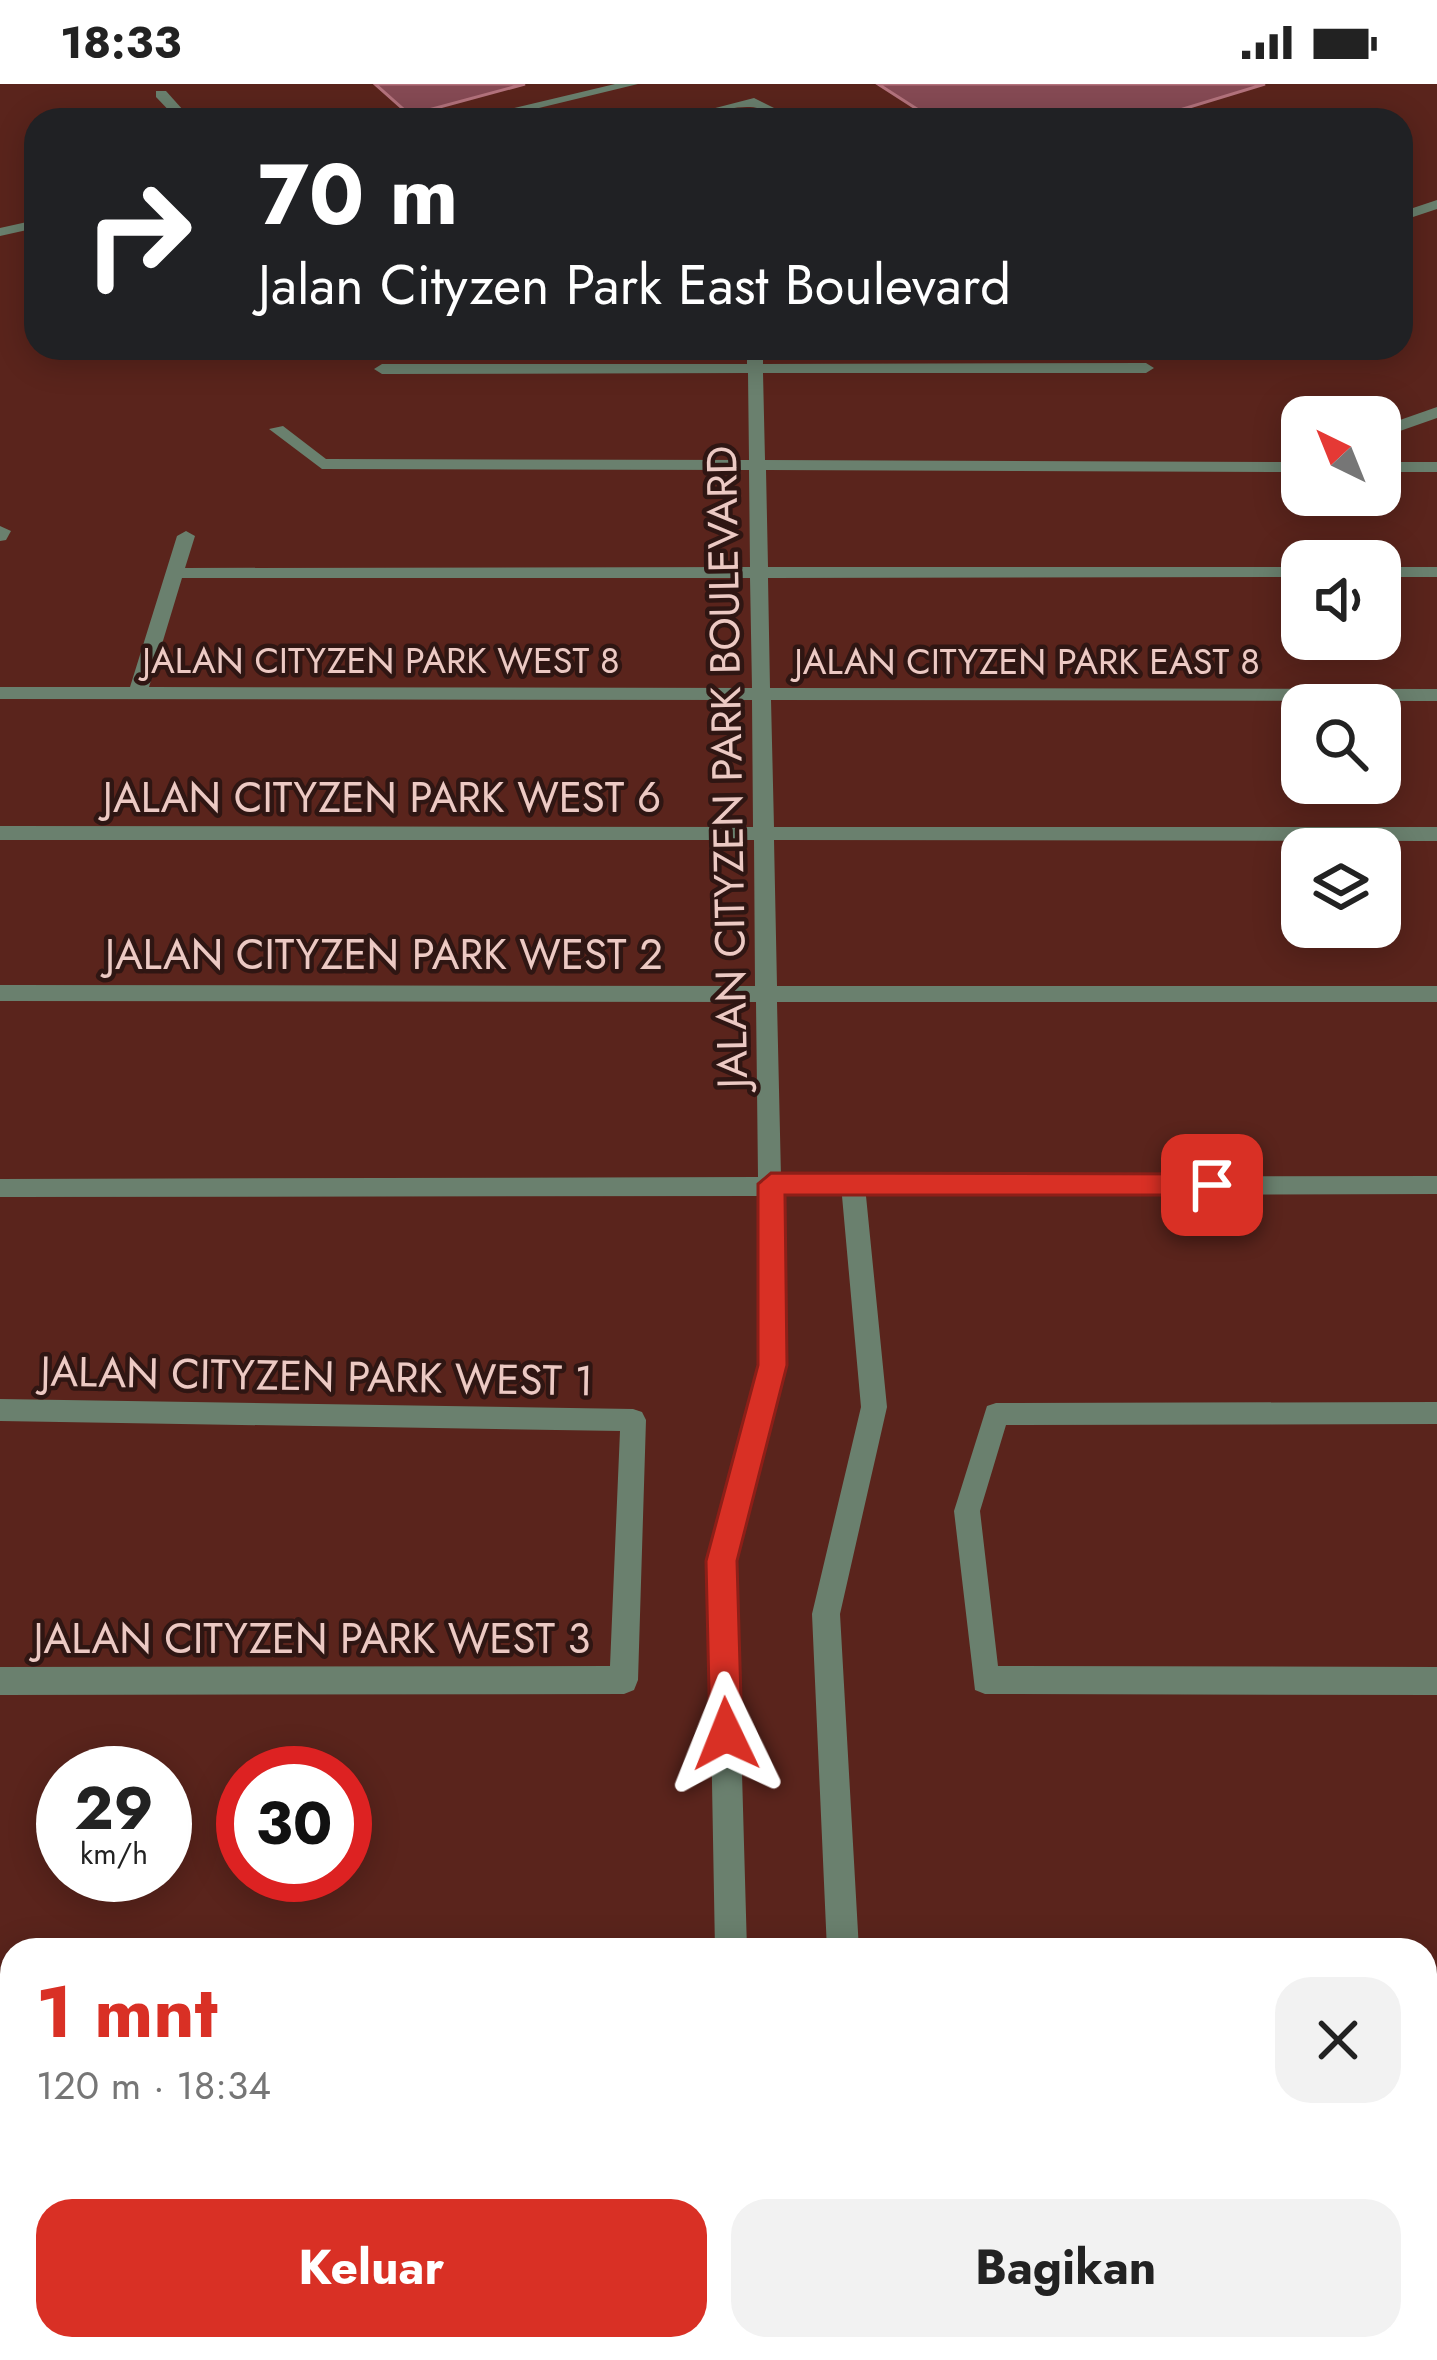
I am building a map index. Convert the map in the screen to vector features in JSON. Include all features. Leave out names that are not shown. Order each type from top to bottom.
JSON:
[{"type":"street","points":[[525,108],[632,84]]},
{"type":"street","points":[[161,94],[173,108]]},
{"type":"street","points":[[728,108],[754,102],[766,108]]},
{"type":"street","points":[[382,369],[687,360]]},
{"type":"street","name":"JALAN CITYZEN PARK BOULEVARD","points":[[731,1938],[722,1561],[772,1365],[755,360]]},
{"type":"street","points":[[833,360],[1145,368]]},
{"type":"street","points":[[1401,425],[1437,412]]},
{"type":"street","points":[[278,429],[322,464],[1281,465]]},
{"type":"street","points":[[1401,467],[1437,467]]},
{"type":"street","points":[[139,693],[186,536]]},
{"type":"street","points":[[174,573],[1281,572]]},
{"type":"street","points":[[1401,572],[1437,572]]},
{"type":"street","name":"JALAN CITYZEN PARK WEST 8","points":[[0,693],[761,694]]},
{"type":"street","name":"JALAN CITYZEN PARK EAST 8","points":[[761,694],[1437,695]]},
{"type":"street","name":"JALAN CITYZEN PARK WEST 6","points":[[0,833],[1437,834]]},
{"type":"street","name":"JALAN CITYZEN PARK WEST 2","points":[[0,993],[1437,994]]},
{"type":"street","points":[[842,1938],[826,1614],[874,1408],[853,1184]]},
{"type":"street","points":[[0,1188],[1437,1185]]},
{"type":"street","name":"JALAN CITYZEN PARK WEST 1","points":[[0,1410],[633,1420],[624,1680]]},
{"type":"street","points":[[1437,1413],[996,1414],[967,1510],[985,1680],[1437,1681]]},
{"type":"street","name":"JALAN CITYZEN PARK WEST 3","points":[[0,1681],[624,1680]]},
{"type":"building","points":[[375,84],[525,84],[436,108],[402,108]]},
{"type":"building","points":[[878,84],[1265,84],[1186,108],[915,108]]},
{"type":"route","points":[[726,1734],[722,1561],[772,1365],[771,1184],[1212,1185]]}]
